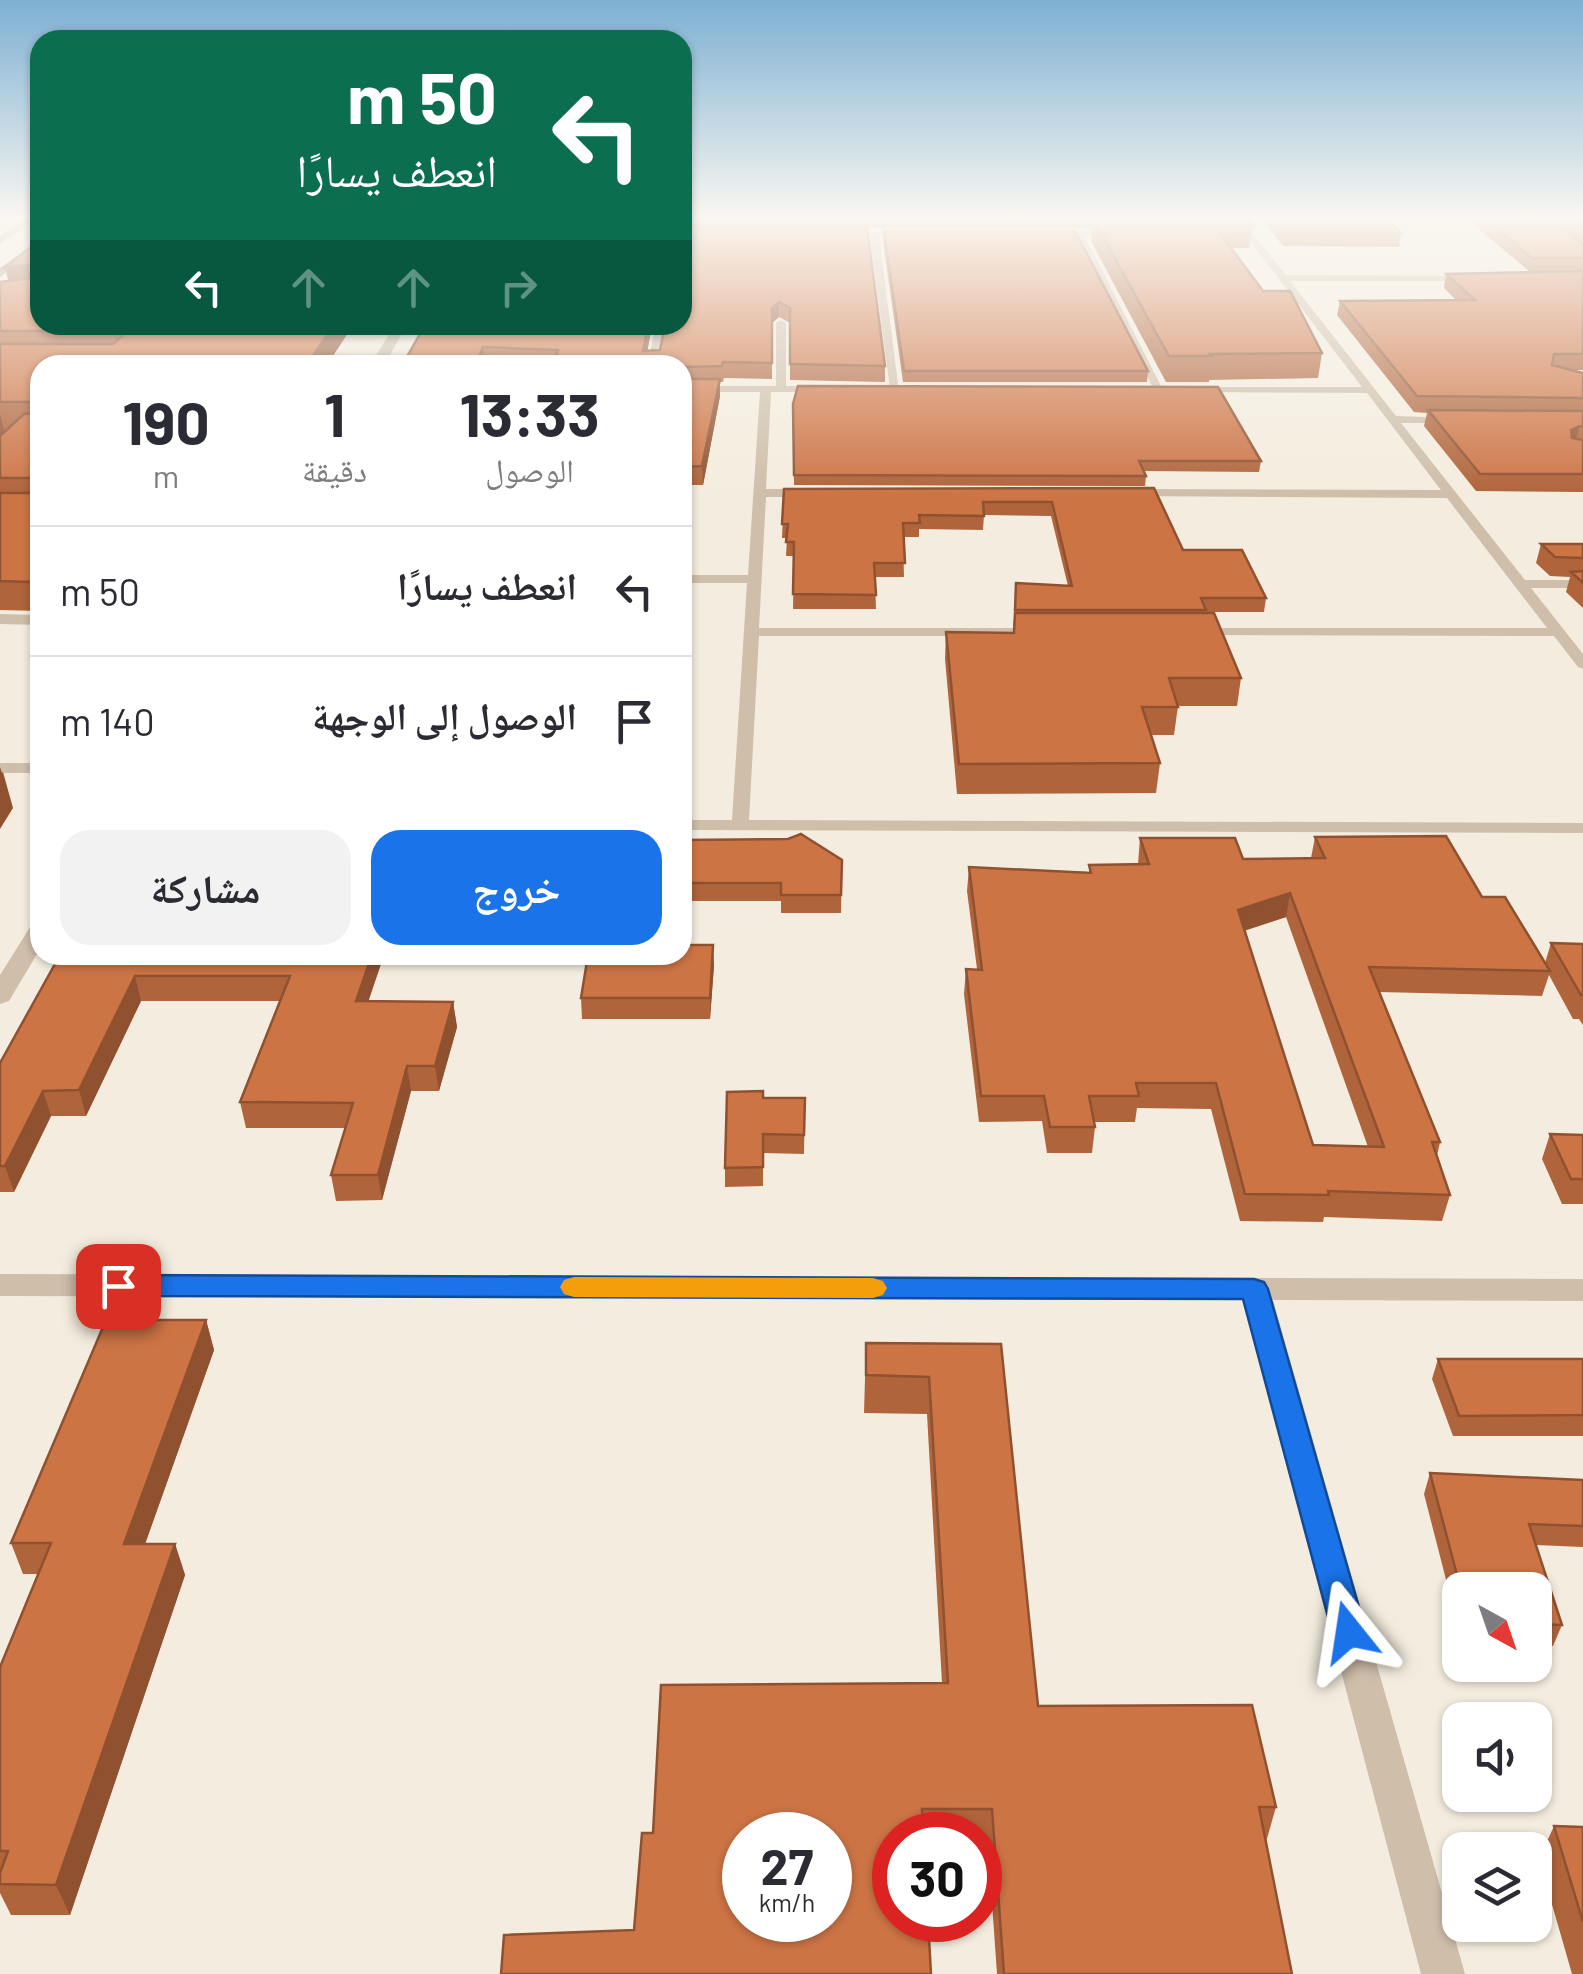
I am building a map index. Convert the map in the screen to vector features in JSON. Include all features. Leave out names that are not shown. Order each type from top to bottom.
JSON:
[{"type":"street","points":[[0,620],[30,620]]},
{"type":"street","points":[[0,996],[30,945]]},
{"type":"street","points":[[0,1285],[1583,1290]]},
{"type":"street","points":[[1254,1289],[1443,1974]]},
{"type":"lane","points":[[884,311],[894,389]]},
{"type":"lane","points":[[1119,311],[1160,390]]},
{"type":"lane","points":[[1309,311],[1583,664]]},
{"type":"lane","points":[[740,826],[760,493],[781,323]]},
{"type":"lane","points":[[692,389],[838,389]]},
{"type":"lane","points":[[876,389],[914,390]]},
{"type":"lane","points":[[1141,390],[1370,390]]},
{"type":"lane","points":[[1392,419],[1469,420]]},
{"type":"lane","points":[[760,493],[819,494]]},
{"type":"lane","points":[[1115,494],[1450,494]]},
{"type":"lane","points":[[692,579],[754,579]]},
{"type":"lane","points":[[1521,584],[1583,584]]},
{"type":"lane","points":[[752,632],[1066,632]]},
{"type":"lane","points":[[1184,632],[1558,632]]},
{"type":"lane","points":[[0,768],[30,768]]},
{"type":"lane","points":[[692,825],[1583,828]]},
{"type":"building","points":[[0,311],[30,311],[30,331],[0,331]]},
{"type":"building","points":[[692,311],[772,311],[772,363],[723,362],[722,366],[692,367],[692,355],[556,355],[558,350],[483,347],[480,355],[408,355],[419,335],[646,335],[643,351],[660,350],[663,335],[692,335]]},
{"type":"building","points":[[790,311],[878,311],[885,366],[790,364]]},
{"type":"building","points":[[895,311],[1117,311],[1148,371],[904,371]]},
{"type":"building","points":[[1144,311],[1300,311],[1322,353],[1210,354],[1169,356]]},
{"type":"building","points":[[1348,311],[1583,311],[1583,354],[1554,354],[1552,365],[1583,373],[1583,398],[1417,396]]},
{"type":"building","points":[[327,335],[314,355],[30,355],[30,402],[0,402],[0,344],[113,344],[122,336]]},
{"type":"building","points":[[692,379],[720,379],[702,466],[692,466]]},
{"type":"building","points":[[798,386],[1218,387],[1261,461],[1139,461],[1146,476],[794,475],[793,404]]},
{"type":"building","points":[[1428,410],[1583,411],[1583,427],[1571,430],[1572,438],[1583,440],[1583,474],[1480,474]]},
{"type":"building","points":[[24,414],[30,414],[30,478],[0,478],[0,436]]},
{"type":"building","points":[[1154,488],[1183,550],[1242,550],[1266,598],[1201,598],[1206,610],[1015,610],[1016,583],[1072,586],[1052,502],[983,502],[984,516],[919,515],[920,523],[903,523],[905,563],[874,563],[876,595],[793,594],[794,542],[786,542],[788,524],[782,524],[784,489]]},
{"type":"building","points":[[0,493],[30,493],[30,582],[0,581]]},
{"type":"building","points":[[1541,544],[1583,544],[1583,558],[1555,557]]},
{"type":"building","points":[[1583,571],[1583,583],[1571,572]]},
{"type":"building","points":[[1015,613],[1214,613],[1241,678],[1169,678],[1178,707],[1142,707],[1160,763],[959,764],[946,632],[1014,633]]},
{"type":"building","points":[[801,834],[842,860],[841,895],[781,895],[781,883],[692,883],[692,840],[788,839]]},
{"type":"building","points":[[1446,836],[1482,897],[1505,897],[1550,971],[1369,967],[1440,1142],[1432,1142],[1450,1195],[1328,1191],[1329,1195],[1245,1194],[1216,1083],[1136,1083],[1139,1096],[1089,1096],[1095,1127],[1050,1127],[1044,1096],[981,1096],[966,969],[982,970],[969,867],[1091,873],[1089,865],[1149,864],[1140,838],[1235,838],[1243,859],[1325,858],[1315,837]],"holes":[[[1290,893],[1384,1147],[1313,1145],[1238,910]]]},
{"type":"building","points":[[1551,943],[1583,944],[1583,995],[1581,995]]},
{"type":"building","points":[[692,945],[713,945],[710,998],[581,998],[586,965],[692,965]]},
{"type":"building","points":[[54,965],[369,965],[356,1001],[453,1002],[435,1066],[407,1066],[378,1175],[331,1175],[353,1103],[240,1102],[290,976],[135,976],[79,1090],[43,1091],[5,1166],[0,1166],[0,1063]]},
{"type":"building","points":[[763,1091],[763,1098],[805,1098],[804,1135],[763,1134],[763,1167],[725,1168],[727,1092]]},
{"type":"building","points":[[1550,1134],[1583,1135],[1583,1179],[1571,1179]]},
{"type":"building","points":[[106,1320],[206,1320],[124,1544],[175,1544],[56,1885],[0,1884],[8,1851],[0,1851],[0,1667],[51,1543],[11,1543]]},
{"type":"building","points":[[866,1343],[1001,1344],[1038,1706],[1252,1705],[1276,1807],[1259,1807],[1292,1974],[1004,1974],[1002,1812],[922,1809],[922,1812],[872,1812],[872,1942],[929,1942],[931,1974],[501,1974],[504,1935],[634,1930],[642,1833],[653,1833],[661,1685],[948,1683],[929,1377],[866,1375]]},
{"type":"building","points":[[1438,1359],[1583,1359],[1583,1415],[1459,1416]]},
{"type":"building","points":[[1430,1473],[1583,1480],[1583,1526],[1529,1524],[1545,1572],[1456,1572]]},
{"type":"building","points":[[1552,1594],[1562,1625],[1552,1625]]},
{"type":"building","points":[[1554,1826],[1583,1827],[1583,1922]]},
{"type":"slow traffic","points":[[574,1287],[873,1288]]},
{"type":"route","points":[[118,1286],[1254,1289],[1349,1632]]}]
